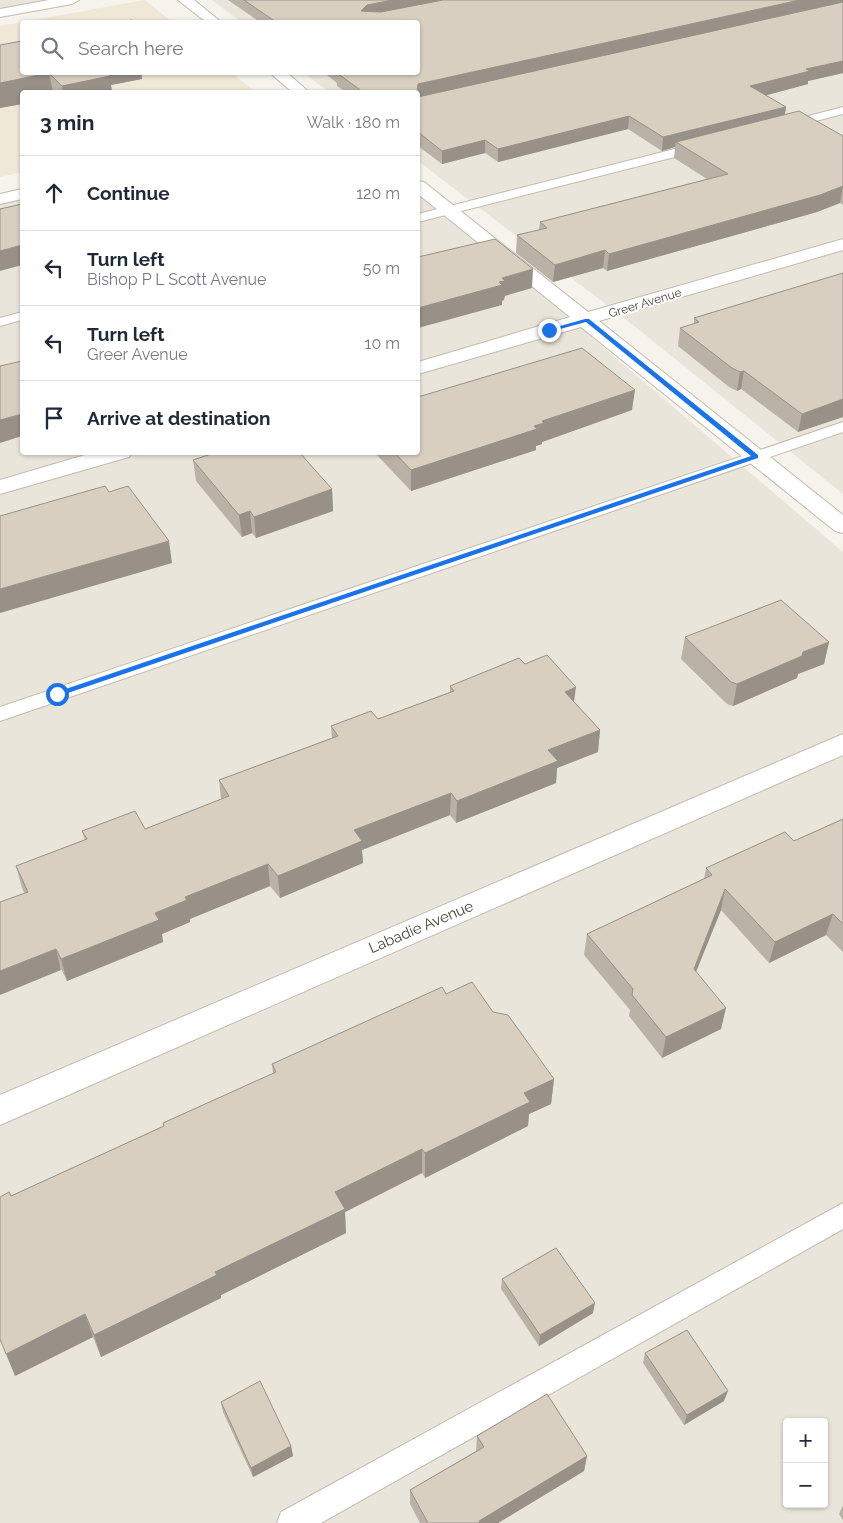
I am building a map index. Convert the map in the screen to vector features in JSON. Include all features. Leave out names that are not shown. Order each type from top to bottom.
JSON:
[{"type":"street","points":[[0,13],[72,0]]},
{"type":"street","points":[[185,0],[211,20]]},
{"type":"street","points":[[280,75],[298,90]]},
{"type":"street","points":[[420,188],[843,526]]},
{"type":"street","points":[[0,199],[20,194]]},
{"type":"street","name":"Greer Avenue","points":[[420,367],[843,244]]},
{"type":"street","points":[[0,487],[111,455]]},
{"type":"street","name":"Labadie Avenue","points":[[0,1110],[843,744]]},
{"type":"lane","points":[[776,127],[843,110]]},
{"type":"lane","points":[[420,217],[718,142]]},
{"type":"lane","points":[[0,322],[20,317]]},
{"type":"lane","points":[[0,714],[843,427]]},
{"type":"lane","points":[[292,1523],[843,1215]]},
{"type":"shaded area","points":[[0,0],[57,0],[0,11]]},
{"type":"shaded area","points":[[145,0],[170,20],[33,20]]},
{"type":"shaded area","points":[[212,0],[843,0],[843,494],[633,325],[420,163],[420,90],[326,90],[307,75],[420,75],[420,20],[238,20]]},
{"type":"shaded area","points":[[20,22],[20,75],[235,75],[253,90],[20,90],[20,172],[0,177],[0,26]]},
{"type":"shaded area","points":[[420,191],[843,552],[843,1523],[0,1523],[0,199],[20,194],[20,455],[420,455]]},
{"type":"building","points":[[244,0],[393,0],[367,5],[361,11],[381,12],[443,0],[800,0],[418,84],[417,90],[360,90],[340,75],[420,75],[420,20],[273,20]]},
{"type":"building","points":[[843,2],[843,61],[806,69],[810,71],[750,86],[786,107],[663,137],[629,116],[498,149],[485,140],[442,151],[420,134],[420,97]]},
{"type":"building","points":[[20,41],[20,75],[39,75],[0,83],[0,45]]},
{"type":"building","points":[[51,75],[110,76],[62,86]]},
{"type":"building","points":[[799,111],[843,136],[843,186],[820,195],[609,254],[605,250],[555,265],[517,235],[547,228],[540,222],[728,174],[676,142]]},
{"type":"building","points":[[20,204],[20,246],[0,251],[0,209]]},
{"type":"building","points":[[495,239],[533,269],[502,278],[505,281],[499,282],[502,285],[420,307],[420,257]]},
{"type":"building","points":[[843,273],[843,399],[802,414],[744,371],[740,372],[732,368],[680,328],[699,322],[694,318]]},
{"type":"building","points":[[582,348],[635,390],[542,421],[544,423],[534,426],[537,429],[411,470],[397,455],[420,455],[420,396]]},
{"type":"building","points":[[20,361],[20,415],[0,420],[0,366]]},
{"type":"building","points":[[208,455],[302,455],[332,489],[254,517],[250,511],[239,515],[193,460]]},
{"type":"building","points":[[105,486],[109,492],[128,486],[169,541],[0,589],[0,516]]},
{"type":"building","points":[[781,600],[829,642],[803,652],[802,656],[737,684],[731,682],[685,637]]},
{"type":"building","points":[[547,655],[576,687],[565,692],[600,730],[548,750],[558,761],[457,801],[451,793],[354,830],[362,841],[278,876],[268,864],[185,897],[187,900],[155,913],[159,920],[61,959],[56,949],[0,971],[0,902],[28,892],[16,866],[87,839],[82,831],[135,811],[145,829],[229,796],[219,780],[338,736],[331,726],[371,711],[378,719],[454,691],[450,686],[519,658],[525,664]]},
{"type":"building","points":[[843,819],[843,924],[833,914],[775,942],[725,889],[694,969],[726,1008],[666,1037],[632,995],[633,989],[587,934],[712,875],[706,868],[785,832],[794,841]]},
{"type":"building","points":[[472,982],[493,1012],[508,1015],[554,1079],[524,1093],[530,1102],[425,1153],[422,1149],[335,1192],[345,1209],[215,1272],[217,1275],[94,1335],[85,1314],[6,1354],[0,1339],[0,1197],[9,1192],[11,1196],[164,1126],[163,1123],[276,1072],[272,1064],[442,987],[446,994]]},
{"type":"building","points":[[556,1248],[595,1303],[540,1335],[502,1279]]},
{"type":"building","points":[[687,1330],[728,1391],[687,1415],[645,1353]]},
{"type":"building","points":[[260,1381],[291,1446],[251,1468],[221,1402]]},
{"type":"building","points":[[547,1394],[587,1456],[479,1521],[480,1523],[428,1523],[410,1490],[484,1447],[477,1436]]},
{"type":"route","points":[[57,694],[756,456],[587,320],[549,330]]}]
